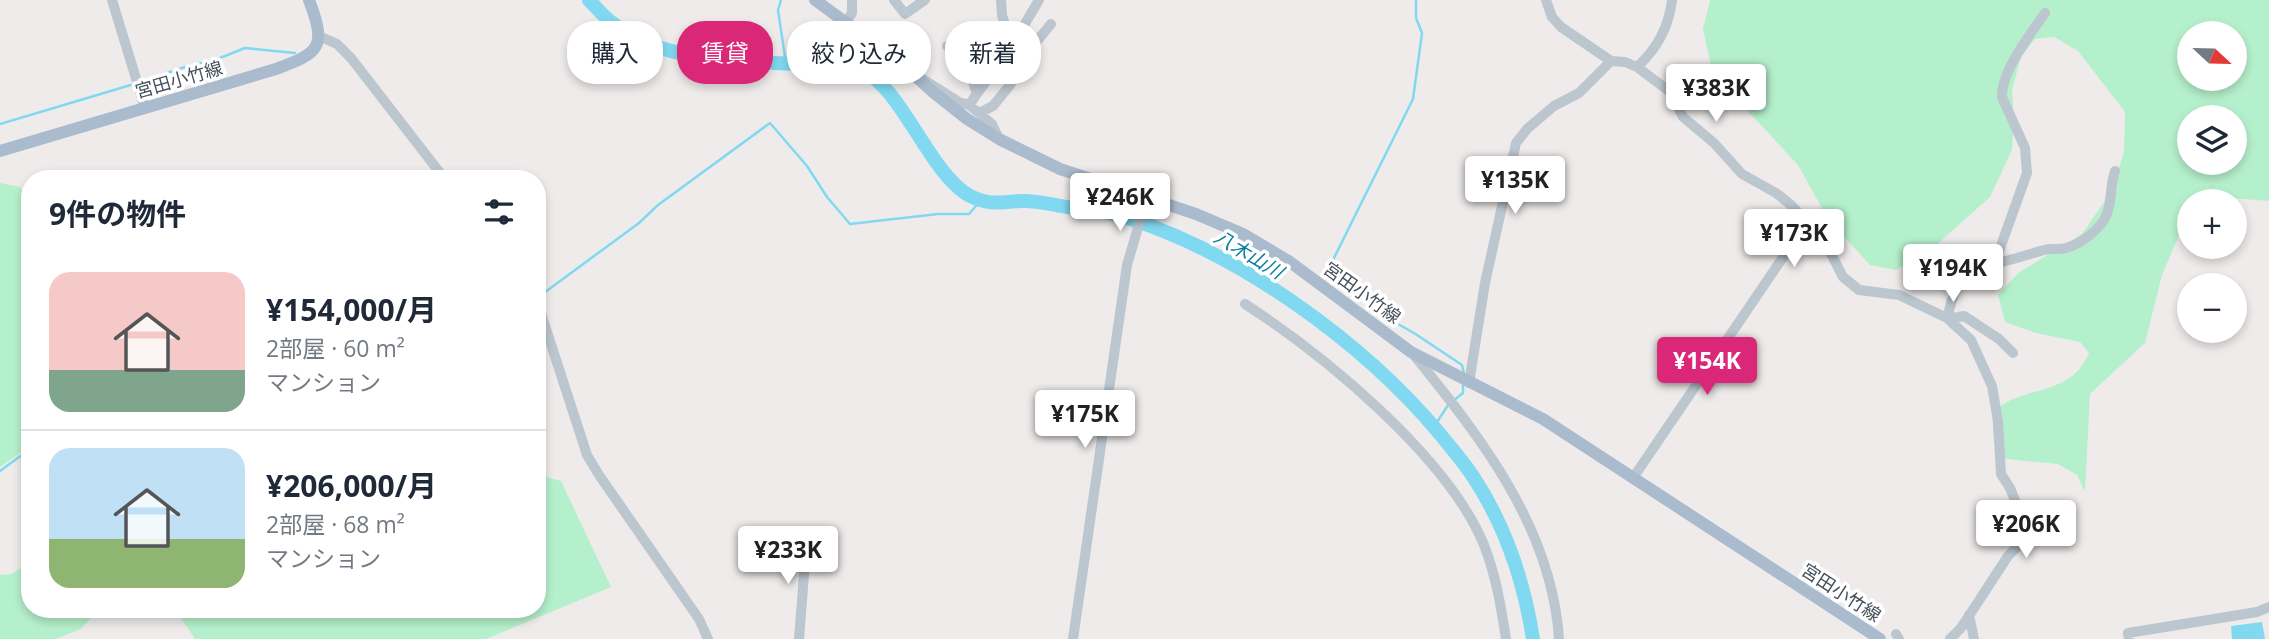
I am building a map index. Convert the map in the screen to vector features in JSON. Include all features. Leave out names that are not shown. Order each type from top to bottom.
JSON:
[{"type":"main road","points":[[309,0],[319,36]]},
{"type":"main road","name":"宮田小竹線","points":[[815,0],[845,21]]},
{"type":"main road","name":"宮田小竹線","points":[[0,151],[303,59],[311,54],[319,36]]},
{"type":"main road","name":"宮田小竹線","points":[[925,84],[967,119],[999,139],[1060,169],[1196,214],[1242,234],[1290,262],[1411,352],[1543,419],[1880,639]]},
{"type":"street","points":[[112,0],[145,108]]},
{"type":"street","points":[[847,21],[852,13],[852,0]]},
{"type":"street","points":[[894,0],[905,14],[925,0]]},
{"type":"street","points":[[1001,0],[1004,21]]},
{"type":"street","points":[[1026,21],[1039,0]]},
{"type":"street","points":[[1546,0],[1552,17],[1561,27],[1611,61],[1626,62],[1669,91],[1683,117],[1714,143],[1742,174],[1776,193],[1807,222],[1824,240],[1843,277],[1859,290],[1899,295],[1947,318],[1971,340],[1992,386],[1998,421],[2001,474],[2021,515],[2022,532],[2017,547],[2008,555],[1950,639]]},
{"type":"street","points":[[1637,68],[1648,58],[1662,37],[1672,0]]},
{"type":"street","points":[[1991,264],[1998,254],[2027,173],[2025,148],[2002,97],[2002,88],[2019,52],[2045,13]]},
{"type":"street","points":[[979,113],[993,106],[1010,85],[1022,63],[1031,55],[1037,41],[1051,24]]},
{"type":"street","points":[[319,36],[337,44],[351,58],[438,170]]},
{"type":"street","points":[[1469,383],[1485,283],[1516,143],[1527,129],[1554,106],[1579,93],[1611,61]]},
{"type":"street","points":[[931,82],[979,113],[992,124],[999,139]]},
{"type":"street","points":[[974,84],[977,94]]},
{"type":"street","points":[[969,105],[984,84]]},
{"type":"street","points":[[1947,318],[1961,282],[1991,264],[2010,261],[2045,249],[2064,249],[2080,243],[2095,232],[2106,216],[2115,171]]},
{"type":"street","points":[[1073,639],[1128,265],[1147,197]]},
{"type":"street","points":[[1633,478],[1807,222]]},
{"type":"street","points":[[1245,304],[1328,364],[1407,439],[1445,480],[1469,515],[1483,543],[1499,586],[1506,639]]},
{"type":"street","points":[[1947,318],[1964,316],[1986,329],[2013,353]]},
{"type":"street","points":[[546,329],[587,455],[699,619],[708,639]]},
{"type":"street","points":[[1411,352],[1465,419],[1512,488],[1544,560],[1554,599],[1559,639]]},
{"type":"street","points":[[799,639],[807,536]]},
{"type":"street","points":[[2128,636],[2257,612],[2269,607]]},
{"type":"street","points":[[1969,615],[1974,639]]},
{"type":"green space","points":[[1710,0],[2269,0],[2269,201],[2247,199],[2247,189],[2177,189],[2177,240],[2162,275],[2145,343],[2090,394],[2085,492],[2077,475],[2058,464],[2006,459],[1994,442],[1992,412],[2005,403],[2059,384],[2071,377],[2089,353],[2080,342],[2036,333],[2005,322],[1998,295],[2018,273],[2082,234],[2111,192],[2124,152],[2125,112],[2078,51],[2054,37],[2035,39],[2021,57],[2012,90],[2012,150],[1990,197],[1933,248],[1896,270],[1870,265],[1828,219],[1798,165],[1733,95],[1711,66],[1703,29]]},
{"type":"green space","points":[[0,183],[21,189],[21,452],[0,467]]},
{"type":"green space","points":[[546,477],[561,481],[611,587],[546,614]]},
{"type":"green space","points":[[21,568],[21,618],[91,618],[81,629],[56,639],[0,639],[0,575],[11,574]]},
{"type":"green space","points":[[181,618],[536,618],[486,639],[195,639]]},
{"type":"water","points":[[2262,622],[2265,639],[2232,639],[2231,626]]},
{"type":"waterway","name":"八木山川","points":[[589,0],[608,20],[633,37],[657,47],[711,58],[862,72],[876,79],[889,93],[941,169],[955,185],[970,196],[991,202],[1034,202],[1122,216],[1210,252],[1295,304],[1336,334],[1409,399],[1470,472],[1495,516],[1512,555],[1533,639]]},
{"type":"waterway","points":[[781,0],[778,10],[786,64]]},
{"type":"waterway","points":[[1416,0],[1416,18],[1422,33],[1413,99],[1329,268],[1386,314],[1387,318],[1462,365],[1464,374]]},
{"type":"waterway","points":[[140,82],[215,60],[245,48],[295,53]]},
{"type":"waterway","points":[[0,124],[134,84]]},
{"type":"waterway","points":[[546,291],[770,123],[807,166],[827,197],[850,224],[938,214],[969,214],[981,200]]},
{"type":"waterway","points":[[1453,401],[1463,393],[1463,385]]},
{"type":"waterway","points":[[1434,427],[1448,405]]},
{"type":"waterway","points":[[0,471],[21,456]]}]
